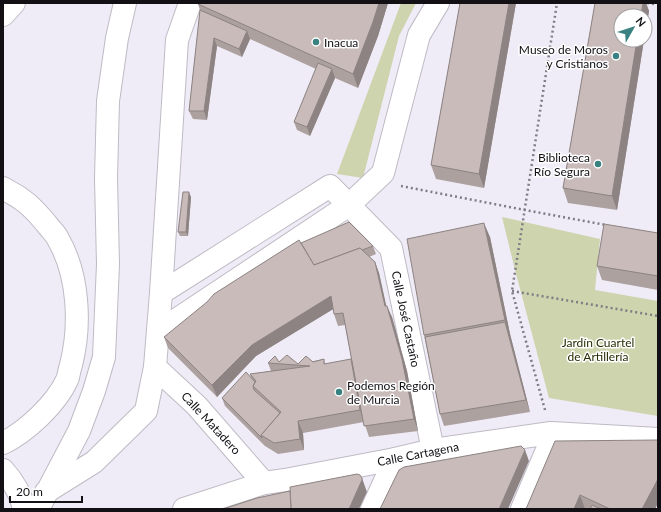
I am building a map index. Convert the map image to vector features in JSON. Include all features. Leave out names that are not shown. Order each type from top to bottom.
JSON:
[{"type":"main road","points":[[3,16],[14,3]]},
{"type":"main road","points":[[42,501],[79,431],[94,391],[104,357],[108,264],[106,178],[108,101],[117,38],[125,3]]},
{"type":"main road","points":[[42,501],[94,462],[146,411],[155,367],[162,293],[177,40],[190,3]]},
{"type":"main road","points":[[158,332],[349,205],[383,173],[419,35],[438,3]]},
{"type":"main road","name":"Calle José Castaño","points":[[162,293],[330,186],[391,248],[433,450]]},
{"type":"main road","points":[[3,188],[22,199],[58,238],[68,260],[74,285],[77,311],[73,357],[67,380],[55,399],[40,416],[27,428],[3,443]]},
{"type":"main road","name":"Calle Matadero","points":[[155,367],[197,406],[264,483]]},
{"type":"main road","points":[[522,509],[547,450],[551,433]]},
{"type":"main road","name":"Calle Cartagena","points":[[184,509],[264,483],[395,459],[433,450],[551,433],[658,439]]},
{"type":"main road","points":[[372,509],[395,459]]},
{"type":"main road","points":[[3,470],[15,485],[22,500],[24,509]]},
{"type":"path","points":[[551,433],[512,291],[557,3]]},
{"type":"path","points":[[647,3],[654,4]]},
{"type":"path","points":[[375,181],[609,226]]},
{"type":"path","points":[[512,291],[658,316]]},
{"type":"green space","points":[[401,3],[416,3],[399,36],[363,178],[337,174]]},
{"type":"green space","name":"Jardín Cuartel de Artillería","points":[[502,217],[600,239],[595,290],[658,301],[658,416],[549,398]]},
{"type":"building","name":"Inacua","points":[[198,3],[379,3],[353,74]]},
{"type":"building","points":[[460,3],[509,3],[479,174],[431,165]]},
{"type":"building","points":[[595,3],[643,3],[642,8],[613,8],[613,48],[636,48],[612,196],[563,188]]},
{"type":"building","points":[[200,10],[247,31],[239,49],[214,38],[204,111],[189,111]]},
{"type":"building","points":[[318,63],[332,69],[307,127],[294,122]]},
{"type":"building","points":[[183,192],[189,192],[186,232],[178,232]]},
{"type":"building","points":[[349,222],[373,246],[362,250],[360,248],[314,265],[301,243]]},
{"type":"building","points":[[484,223],[505,320],[424,335],[407,239]]},
{"type":"building","points":[[604,224],[658,233],[658,276],[597,266]]},
{"type":"building","points":[[299,240],[314,265],[360,248],[375,262],[385,306],[387,306],[402,359],[414,419],[364,426],[343,313],[334,314],[331,296],[252,345],[212,385],[164,337],[207,302],[214,294]]},
{"type":"building","points":[[505,322],[526,400],[440,414],[425,337]]},
{"type":"building","points":[[287,355],[298,364],[306,356],[313,362],[324,359],[324,364],[351,359],[360,410],[298,421],[300,439],[274,443],[261,435],[281,412],[253,386],[256,381],[250,374],[310,366],[268,363],[275,356],[279,362]]},
{"type":"building","points":[[246,372],[255,382],[253,386],[254,390],[280,413],[261,435],[262,438],[222,398]]},
{"type":"building","points":[[658,440],[658,479],[642,509],[610,509],[580,495],[574,509],[526,509],[555,441]]},
{"type":"building","points":[[521,446],[525,450],[499,509],[380,509],[399,470],[404,467]]},
{"type":"building","points":[[357,474],[360,475],[362,480],[349,509],[291,509],[290,487]]},
{"type":"building","points":[[290,491],[291,509],[223,509],[257,498]]},
{"type":"building","points":[[592,505],[601,509],[590,509]]},
{"type":"place","name":"Inacua","points":[[316,42]]},
{"type":"place","name":"Museo de Moros y Cristianos","points":[[616,56]]},
{"type":"place","name":"Biblioteca Río Segura","points":[[598,164]]},
{"type":"place","name":"Podemos Región de Murcia","points":[[339,392]]}]
